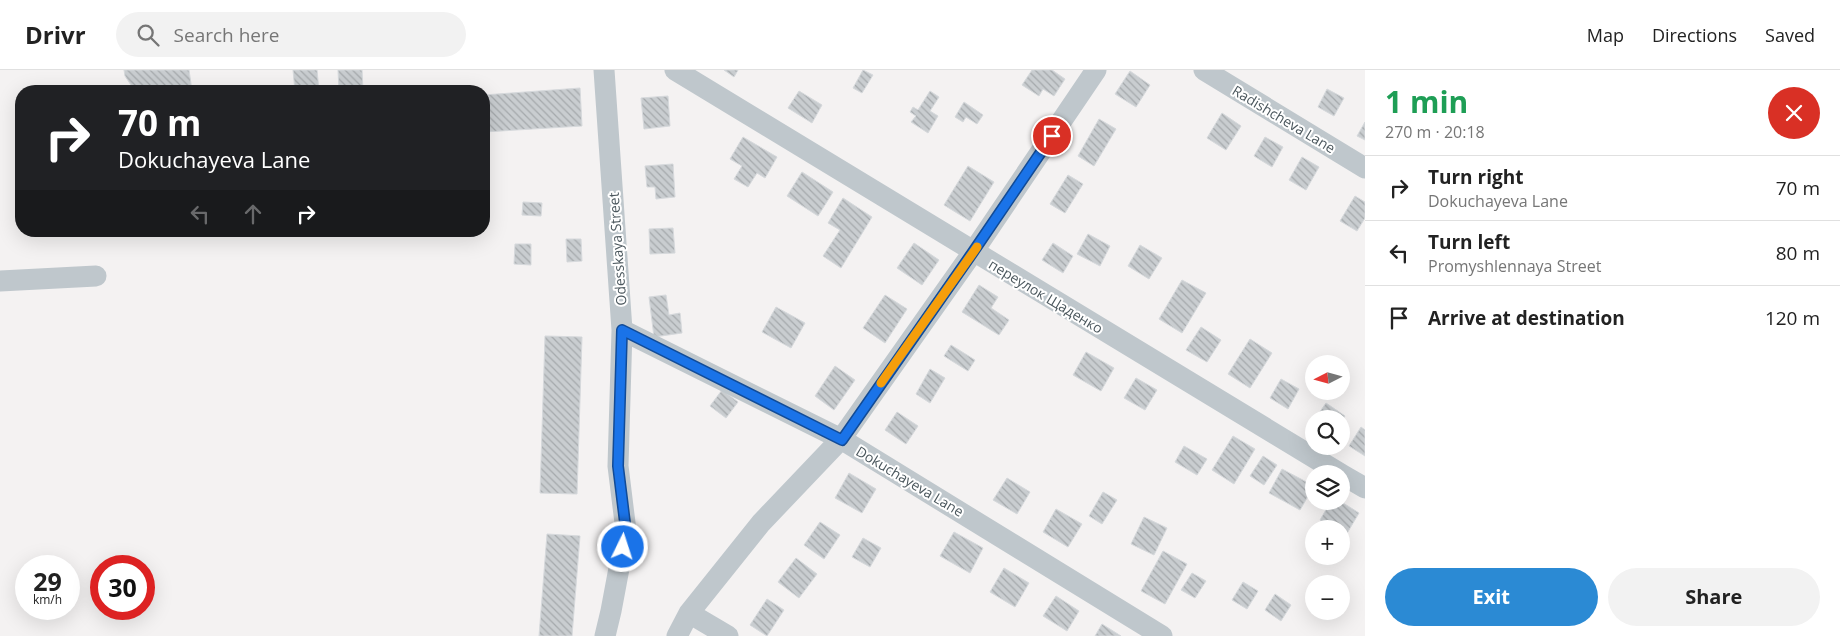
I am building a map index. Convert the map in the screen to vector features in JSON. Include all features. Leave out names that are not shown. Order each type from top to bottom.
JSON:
[{"type":"street","name":"Odesskaya Street","points":[[604,70],[622,330],[618,466],[626,531],[605,636]]},
{"type":"street","name":"переулок Щаденко","points":[[675,70],[1326,465]]},
{"type":"street","points":[[677,636],[689,613],[761,523],[842,440],[973,252],[1096,70]]},
{"type":"street","name":"Radishcheva Lane","points":[[1204,70],[1365,168]]},
{"type":"street","points":[[0,281],[96,276]]},
{"type":"street","name":"Dokuchayeva Lane","points":[[622,330],[842,440],[1162,636]]},
{"type":"street","name":"переулок Щаденко","points":[[1350,479],[1365,488]]},
{"type":"street","points":[[689,613],[728,636]]},
{"type":"building","points":[[124,70],[189,70],[191,85],[131,85],[125,76]]},
{"type":"building","points":[[293,70],[317,70],[318,85],[294,85]]},
{"type":"building","points":[[338,70],[362,70],[363,85],[339,85]]},
{"type":"building","points":[[724,70],[738,70],[734,77]]},
{"type":"building","points":[[863,70],[873,75],[862,93],[853,88]]},
{"type":"building","points":[[1032,70],[1052,70],[1065,79],[1054,96],[1043,89],[1039,96],[1022,85]]},
{"type":"building","points":[[1130,71],[1150,85],[1136,107],[1115,94]]},
{"type":"building","points":[[580,88],[582,126],[490,132],[490,95]]},
{"type":"building","points":[[1327,89],[1344,98],[1334,116],[1318,107]]},
{"type":"building","points":[[799,91],[822,105],[812,123],[788,108]]},
{"type":"building","points":[[930,91],[939,97],[930,111],[938,116],[928,133],[911,122],[916,116],[910,112],[913,107],[918,110]]},
{"type":"building","points":[[668,96],[670,126],[644,129],[641,98]]},
{"type":"building","points":[[964,102],[983,115],[977,124],[966,117],[963,122],[955,117]]},
{"type":"building","points":[[1222,113],[1241,126],[1226,150],[1207,138]]},
{"type":"building","points":[[1099,119],[1116,129],[1094,166],[1078,156]]},
{"type":"building","points":[[1365,122],[1365,140],[1357,136]]},
{"type":"building","points":[[743,137],[777,157],[765,178],[757,173],[748,187],[734,179],[742,166],[730,159]]},
{"type":"building","points":[[1265,137],[1283,147],[1272,167],[1254,156]]},
{"type":"building","points":[[1302,157],[1319,167],[1306,190],[1289,180]]},
{"type":"building","points":[[673,164],[675,197],[656,199],[655,187],[647,187],[645,166]]},
{"type":"building","points":[[968,166],[994,182],[970,221],[944,205]]},
{"type":"building","points":[[802,172],[833,192],[818,216],[787,196]]},
{"type":"building","points":[[1068,175],[1083,184],[1065,213],[1050,204]]},
{"type":"building","points":[[1355,196],[1365,202],[1365,218],[1357,231],[1340,221]]},
{"type":"building","points":[[843,198],[872,217],[841,268],[823,256],[840,230],[828,223]]},
{"type":"building","points":[[523,202],[542,203],[541,216],[522,215]]},
{"type":"building","points":[[673,228],[675,253],[650,254],[649,229]]},
{"type":"building","points":[[1088,234],[1110,246],[1100,266],[1077,254]]},
{"type":"building","points":[[566,239],[581,239],[582,261],[567,262]]},
{"type":"building","points":[[914,243],[939,260],[922,285],[897,268]]},
{"type":"building","points":[[1053,243],[1073,256],[1063,273],[1042,260]]},
{"type":"building","points":[[515,244],[531,244],[531,265],[514,264]]},
{"type":"building","points":[[1140,245],[1162,258],[1149,279],[1128,266]]},
{"type":"building","points":[[1182,280],[1206,293],[1182,333],[1159,319]]},
{"type":"building","points":[[979,285],[998,297],[991,308],[1009,320],[999,335],[962,312]]},
{"type":"building","points":[[666,295],[669,315],[680,313],[682,333],[654,337],[649,297]]},
{"type":"building","points":[[885,295],[907,309],[885,343],[863,328]]},
{"type":"building","points":[[776,307],[805,323],[791,348],[762,332]]},
{"type":"building","points":[[1201,327],[1221,340],[1207,362],[1186,350]]},
{"type":"building","points":[[545,336],[582,337],[577,494],[540,493]]},
{"type":"building","points":[[1250,339],[1272,353],[1250,388],[1228,374]]},
{"type":"building","points":[[951,345],[975,360],[968,371],[944,356]]},
{"type":"building","points":[[1086,352],[1114,368],[1101,391],[1073,375]]},
{"type":"building","points":[[835,366],[855,380],[834,410],[815,396]]},
{"type":"building","points":[[930,369],[945,378],[930,403],[916,394]]},
{"type":"building","points":[[1136,378],[1157,390],[1145,410],[1124,398]]},
{"type":"building","points":[[1281,379],[1299,389],[1288,409],[1270,398]]},
{"type":"building","points":[[722,390],[738,402],[726,418],[710,406]]},
{"type":"building","points":[[1326,403],[1336,410],[1321,410]]},
{"type":"building","points":[[897,412],[918,426],[906,444],[885,430]]},
{"type":"building","points":[[1361,427],[1365,430],[1365,456],[1350,447]]},
{"type":"building","points":[[1233,436],[1255,449],[1234,484],[1212,470]]},
{"type":"building","points":[[1184,446],[1207,459],[1197,475],[1175,462]]},
{"type":"building","points":[[1263,456],[1277,465],[1264,485],[1250,476]]},
{"type":"building","points":[[1282,469],[1305,481],[1305,501],[1300,510],[1269,493]]},
{"type":"building","points":[[849,473],[876,489],[862,513],[835,498]]},
{"type":"building","points":[[1007,478],[1030,492],[1017,514],[993,500]]},
{"type":"building","points":[[1103,492],[1117,500],[1102,524],[1089,516]]},
{"type":"building","points":[[1350,507],[1359,513],[1350,528],[1350,520],[1320,520],[1326,510],[1350,510]]},
{"type":"building","points":[[1056,509],[1082,524],[1068,547],[1043,532]]},
{"type":"building","points":[[1144,517],[1167,528],[1154,555],[1131,544]]},
{"type":"building","points":[[820,522],[840,535],[824,559],[804,545]]},
{"type":"building","points":[[954,532],[983,548],[970,573],[940,556]]},
{"type":"building","points":[[547,534],[580,536],[572,636],[539,636]]},
{"type":"building","points":[[863,538],[881,548],[870,567],[852,557]]},
{"type":"building","points":[[1163,551],[1187,564],[1165,604],[1141,591]]},
{"type":"building","points":[[796,558],[817,574],[799,598],[778,582]]},
{"type":"building","points":[[1004,568],[1029,583],[1015,607],[990,592]]},
{"type":"building","points":[[1192,573],[1206,581],[1195,598],[1181,590]]},
{"type":"building","points":[[1243,582],[1258,591],[1247,609],[1232,600]]},
{"type":"building","points":[[1275,594],[1291,605],[1281,621],[1265,610]]},
{"type":"building","points":[[1056,596],[1079,611],[1067,631],[1043,616]]},
{"type":"building","points":[[767,599],[784,610],[767,636],[750,625]]},
{"type":"building","points":[[1102,624],[1121,636],[1095,636]]},
{"type":"slow traffic","points":[[881,383],[977,247]]},
{"type":"route","points":[[623,547],[626,531],[618,466],[622,330],[842,440],[1052,136]]}]
